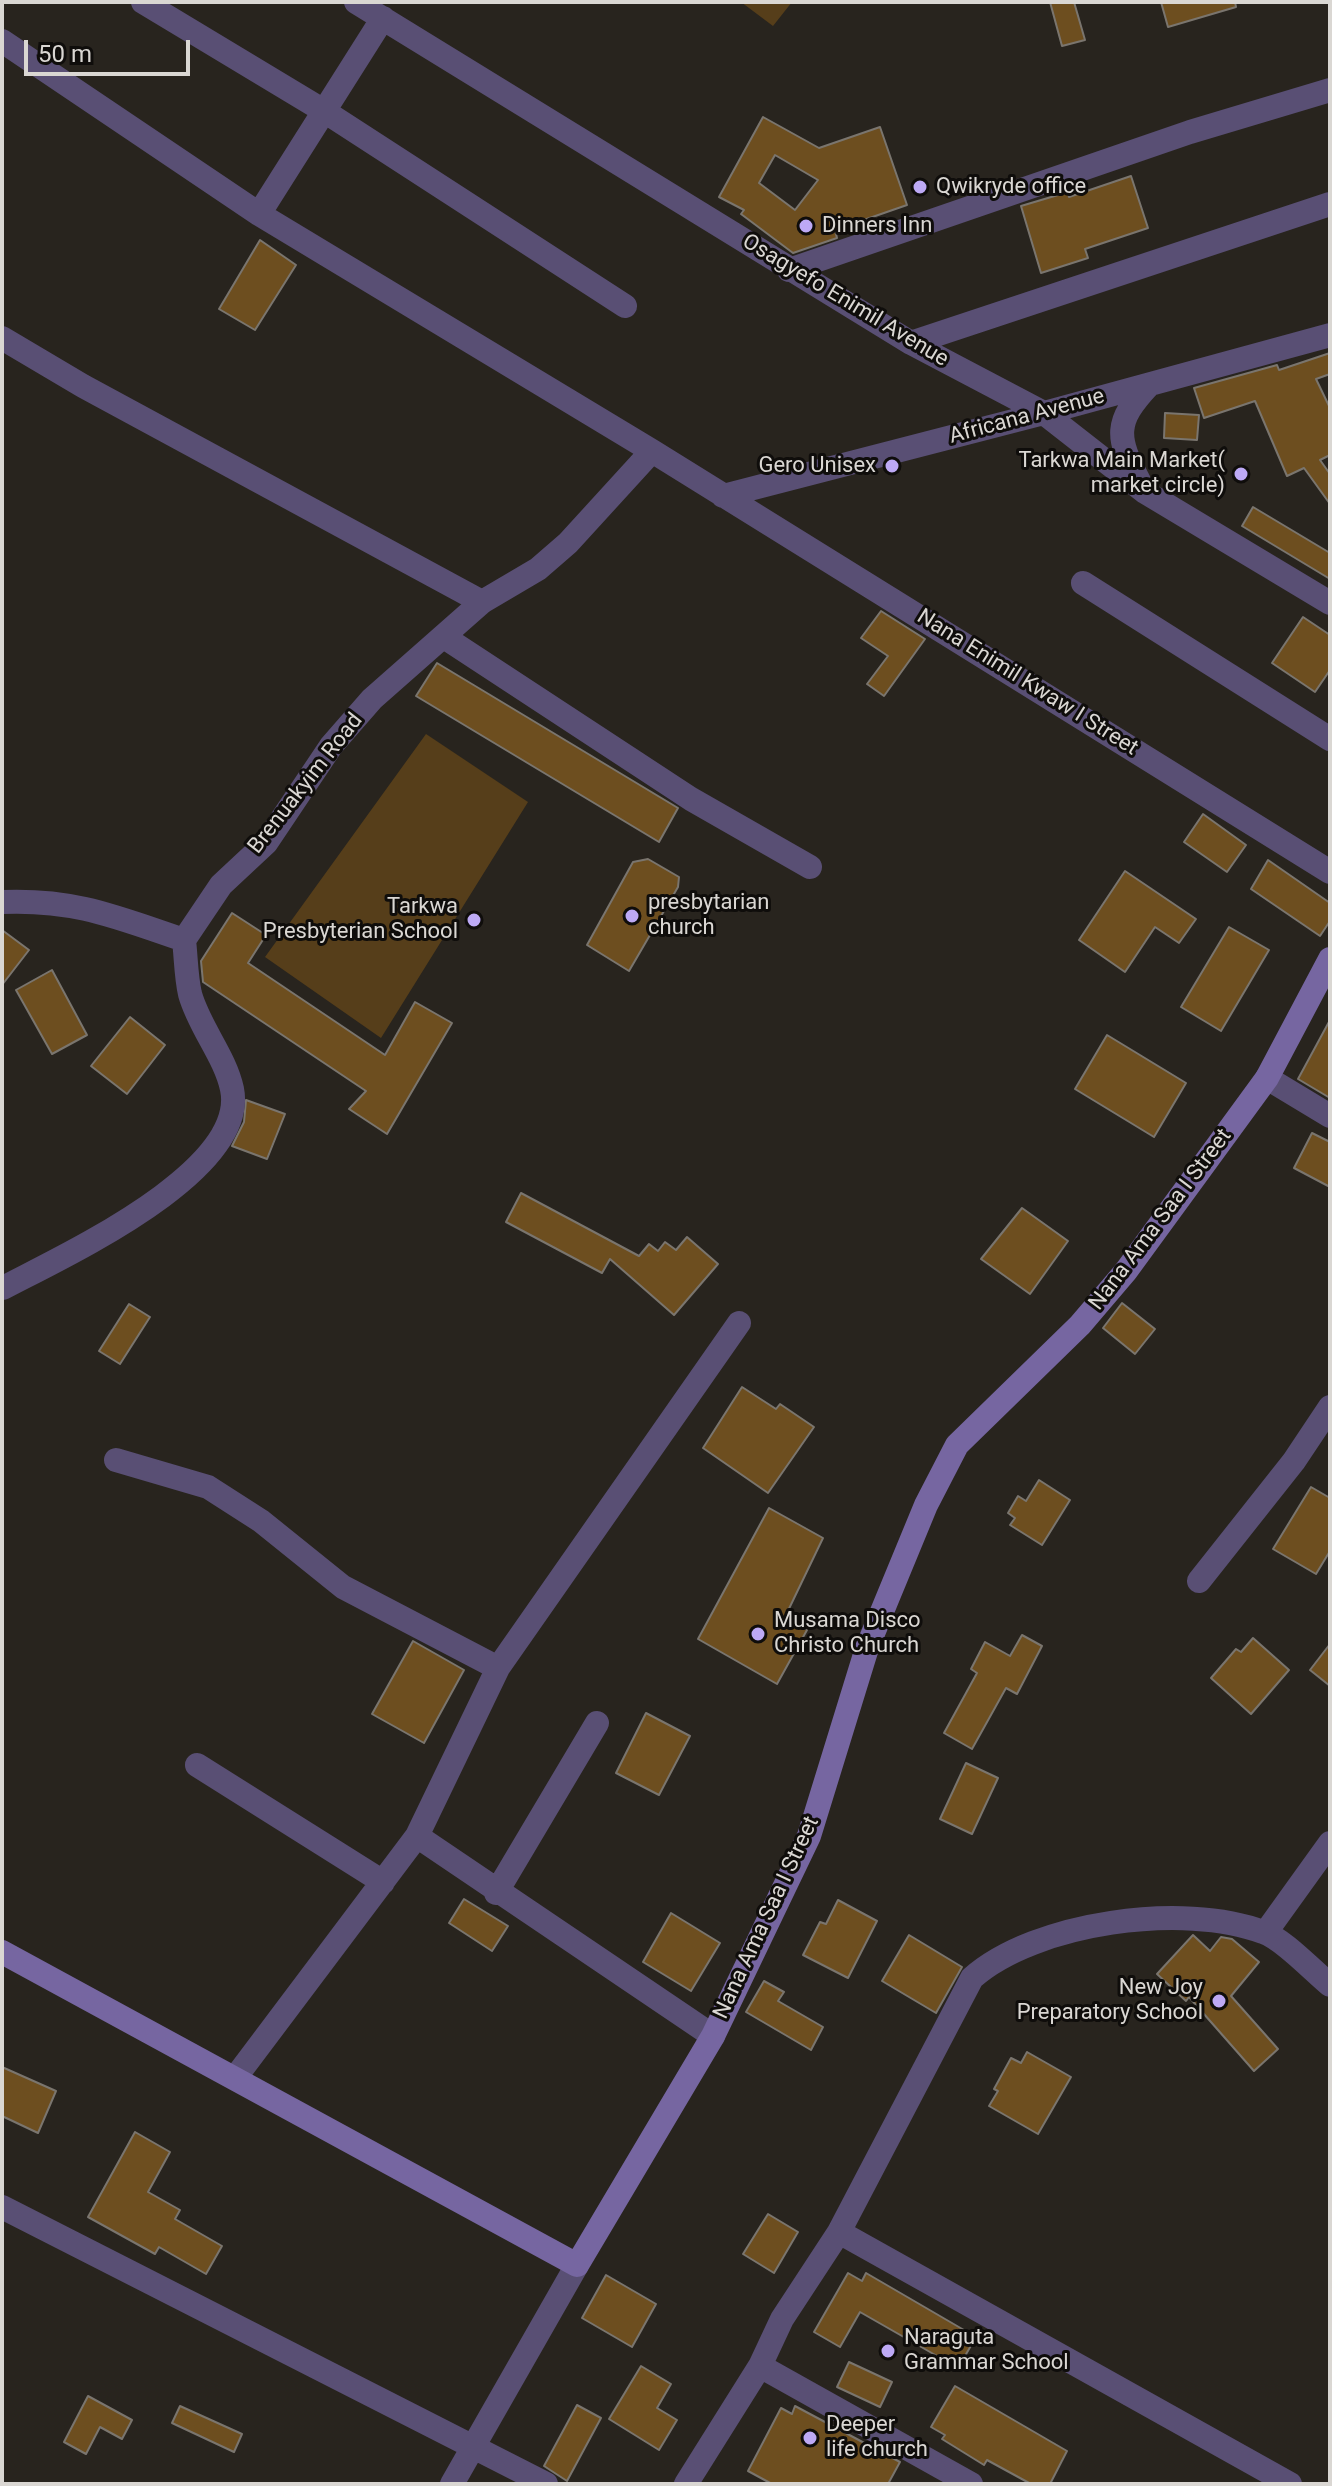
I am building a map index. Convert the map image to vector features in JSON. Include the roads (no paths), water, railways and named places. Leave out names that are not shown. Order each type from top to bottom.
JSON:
[{"type":"street","points":[[143,2],[324,111],[625,306]]},
{"type":"street","name":"Osagyefo Enimil Avenue","points":[[356,2],[911,343],[1044,413],[1145,492],[1330,603]]},
{"type":"street","points":[[259,214],[383,18]]},
{"type":"street","name":"Nana Enimil Kwaw I Street","points":[[2,41],[259,214],[652,451],[1330,872]]},
{"type":"street","points":[[789,270],[1190,132],[1330,90]]},
{"type":"street","points":[[911,343],[1330,204]]},
{"type":"street","name":"Africana Avenue","points":[[723,496],[1330,335]]},
{"type":"street","points":[[2,338],[97,394],[482,602]]},
{"type":"street","points":[[1145,492],[1121,449],[1128,407],[1149,385]]},
{"type":"street","name":"Brenuakyim Road","points":[[184,940],[221,885],[266,843],[345,730],[372,699],[482,602],[538,569],[568,543],[652,451]]},
{"type":"street","points":[[1083,583],[1330,739]]},
{"type":"street","points":[[444,637],[691,799],[810,867]]},
{"type":"street","points":[[2,902],[43,900],[77,904],[184,940],[191,995],[233,1093],[231,1113],[218,1140],[197,1168],[162,1199],[3,1288]]},
{"type":"street","name":"Nana Ama Saa I Street","points":[[452,2484],[713,2036],[809,1836],[867,1648],[926,1505],[957,1445],[1080,1325],[1126,1271],[1267,1078],[1330,959]]},
{"type":"street","points":[[1267,1078],[1330,1116]]},
{"type":"street","points":[[235,2078],[417,1836],[498,1668],[739,1323]]},
{"type":"street","points":[[1199,1581],[1294,1461],[1330,1407]]},
{"type":"street","points":[[116,1460],[208,1487],[261,1521],[343,1587],[498,1668]]},
{"type":"street","points":[[496,1893],[597,1723]]},
{"type":"street","points":[[197,1765],[383,1882]]},
{"type":"street","points":[[417,1836],[496,1893],[713,2036]]},
{"type":"street","points":[[1266,1932],[1330,1843]]},
{"type":"street","points":[[686,2484],[760,2366],[782,2319],[839,2232],[972,1978],[987,1965],[1008,1953],[1103,1924],[1155,1920],[1214,1921],[1266,1932],[1330,1985]]},
{"type":"street","points":[[2,1952],[577,2265]]},
{"type":"street","points":[[2,2207],[546,2484]]},
{"type":"street","points":[[839,2232],[1290,2484]]},
{"type":"street","points":[[760,2366],[971,2484]]},
{"type":"place","name":"Qwikryde office","points":[[920,187]]},
{"type":"place","name":"Dinners Inn","points":[[806,226]]},
{"type":"place","name":"Gero Unisex","points":[[892,466]]},
{"type":"place","name":"Tarkwa Main Market( market circle)","points":[[1241,474]]},
{"type":"place","name":"presbytarian church","points":[[632,916]]},
{"type":"place","name":"Tarkwa Presbyterian School","points":[[474,920]]},
{"type":"place","name":"Musama Disco Christo Church","points":[[758,1634]]},
{"type":"place","name":"New Joy Preparatory School","points":[[1219,2001]]},
{"type":"place","name":"Naraguta Grammar School","points":[[888,2351]]},
{"type":"place","name":"Deeper life church","points":[[810,2438]]}]
